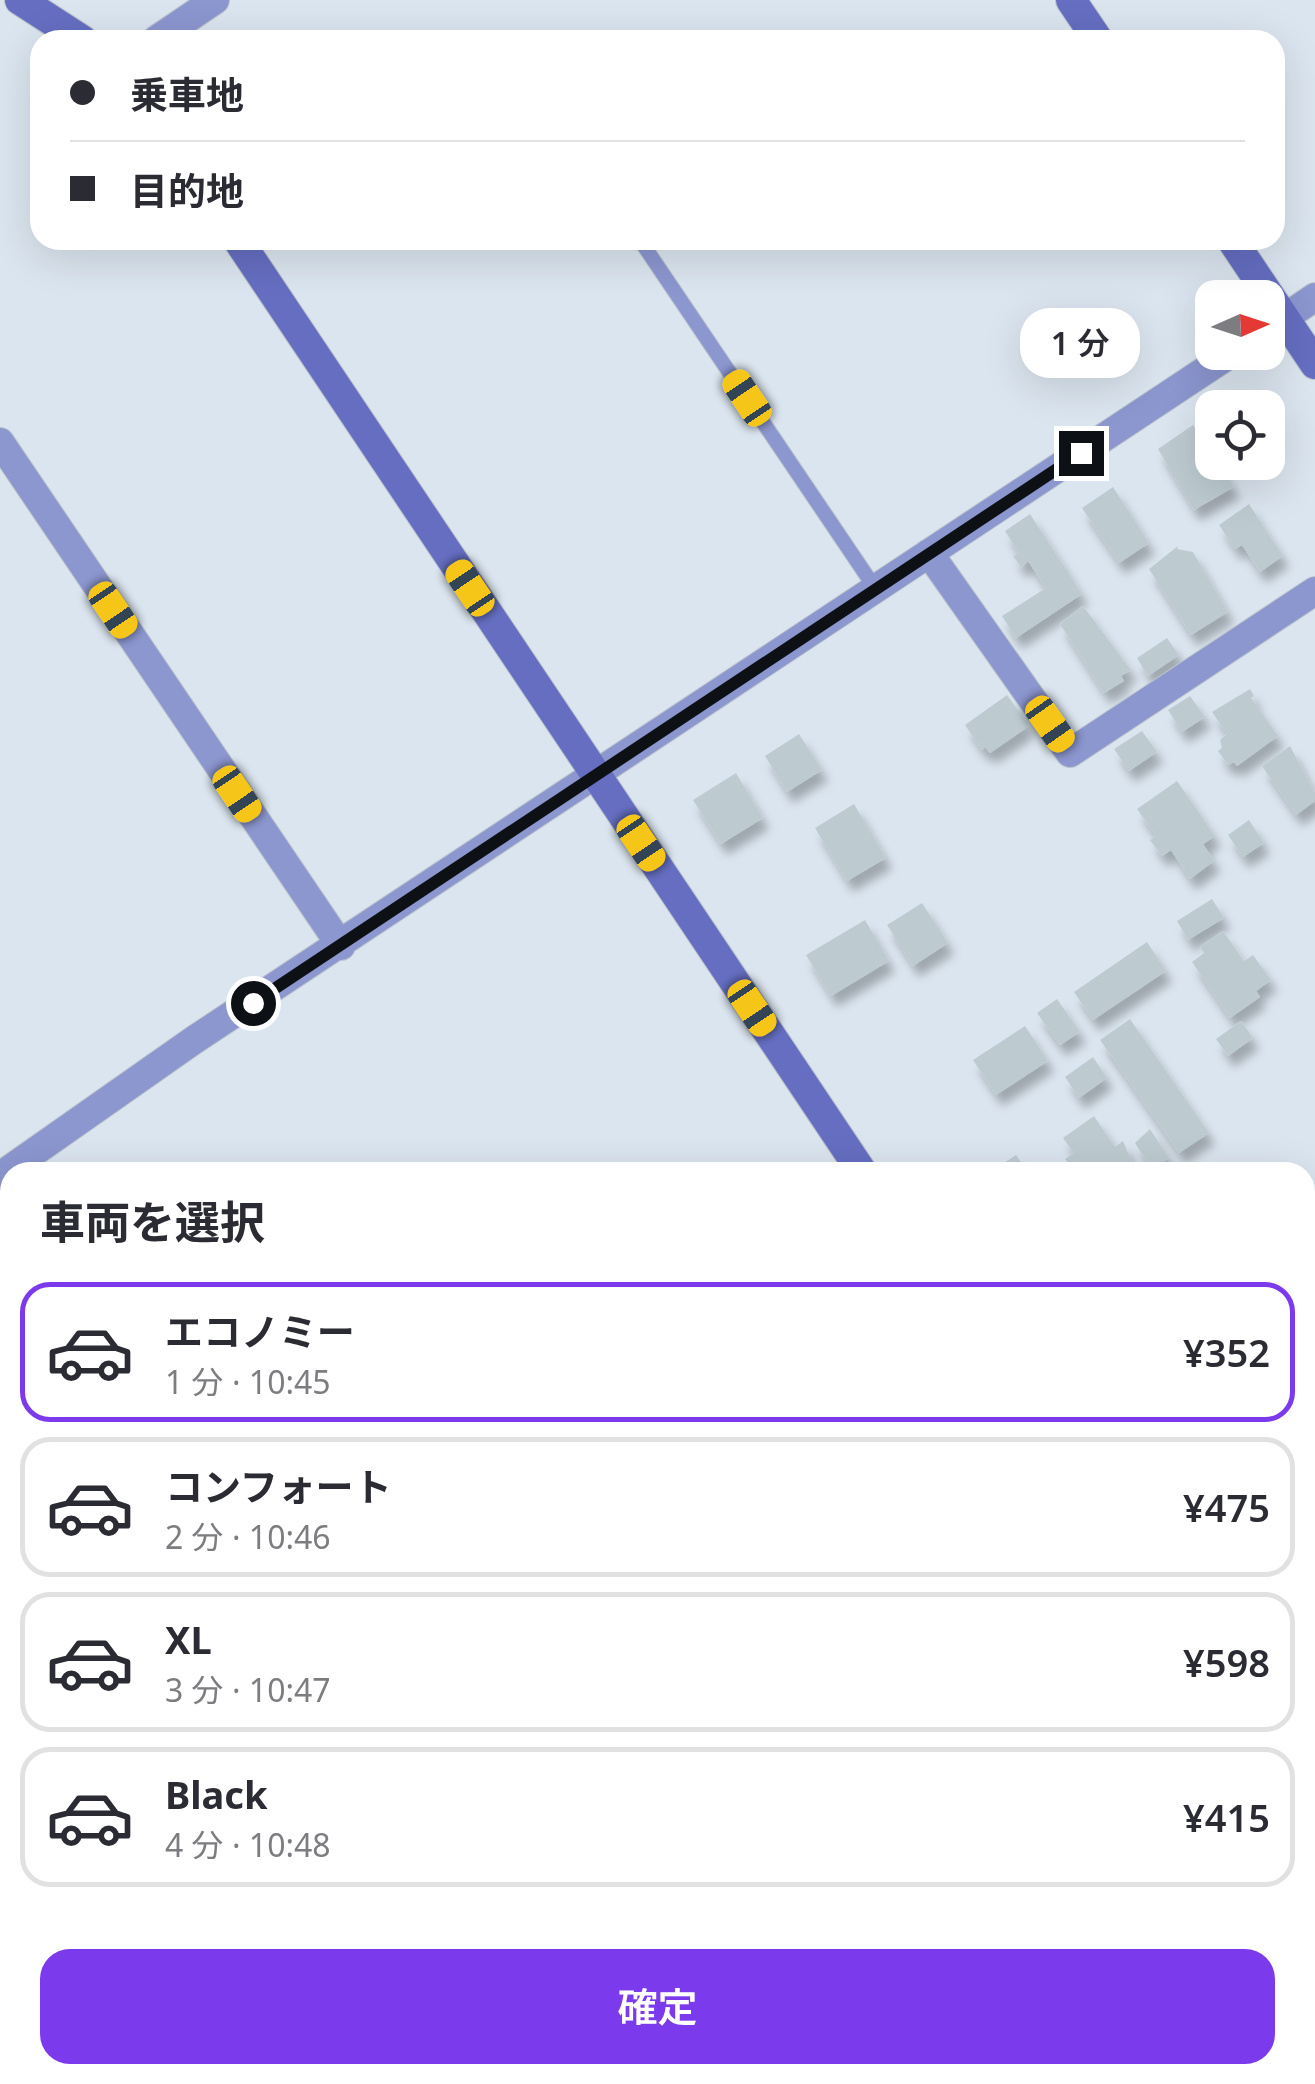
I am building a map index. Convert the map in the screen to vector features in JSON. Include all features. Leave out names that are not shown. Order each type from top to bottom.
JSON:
[{"type":"street","points":[[171,30],[215,0]]},
{"type":"street","points":[[1071,0],[1091,30]]},
{"type":"street","points":[[24,1],[67,30]]},
{"type":"street","points":[[245,250],[855,1162]]},
{"type":"street","points":[[1237,250],[1253,280]]},
{"type":"street","points":[[1285,318],[1315,298]]},
{"type":"street","points":[[1285,333],[1315,364]]},
{"type":"street","points":[[20,1162],[194,1040],[1205,370]]},
{"type":"street","points":[[0,442],[341,946]]},
{"type":"street","points":[[930,553],[1070,753],[1315,591]]},
{"type":"lane","points":[[647,250],[876,588]]},
{"type":"building","points":[[1193,425],[1195,480],[1230,480],[1234,487],[1194,510],[1158,449]]},
{"type":"building","points":[[1113,487],[1149,543],[1119,563],[1082,508]]},
{"type":"building","points":[[1249,504],[1283,556],[1260,572],[1242,545],[1235,549],[1219,525]]},
{"type":"building","points":[[1030,514],[1082,594],[1016,638],[1002,616],[1046,588],[1028,561],[1021,567],[1013,556],[1019,553],[1005,531]]},
{"type":"building","points":[[1178,546],[1177,549],[1193,552],[1228,612],[1191,635],[1149,569]]},
{"type":"building","points":[[1083,606],[1131,670],[1121,676],[1124,681],[1104,693],[1060,624]]},
{"type":"building","points":[[1167,638],[1179,655],[1148,676],[1137,658]]},
{"type":"building","points":[[1250,689],[1254,696],[1251,698],[1278,736],[1237,766],[1234,762],[1228,765],[1218,751],[1222,748],[1220,740],[1227,734],[1212,712]]},
{"type":"building","points":[[1007,695],[1029,726],[990,753],[985,747],[982,750],[965,725]]},
{"type":"building","points":[[1190,696],[1205,717],[1182,732],[1168,710]]},
{"type":"building","points":[[1142,731],[1157,752],[1129,771],[1114,749]]},
{"type":"building","points":[[799,734],[822,770],[787,792],[765,756]]},
{"type":"building","points":[[1290,746],[1315,793],[1315,801],[1296,815],[1262,766]]},
{"type":"building","points":[[736,773],[763,818],[721,844],[693,800]]},
{"type":"building","points":[[1177,781],[1215,836],[1203,844],[1214,861],[1190,879],[1171,850],[1162,856],[1150,840],[1156,836],[1137,809]]},
{"type":"building","points":[[854,804],[886,858],[847,881],[815,828]]},
{"type":"building","points":[[1249,820],[1264,843],[1243,857],[1228,835]]},
{"type":"building","points":[[1212,899],[1224,918],[1188,940],[1177,921]]},
{"type":"building","points":[[922,903],[948,943],[913,966],[887,925]]},
{"type":"building","points":[[865,920],[889,961],[831,996],[806,955]]},
{"type":"building","points":[[1223,931],[1244,961],[1253,955],[1271,980],[1256,991],[1260,997],[1230,1018],[1192,962],[1204,953],[1200,947]]},
{"type":"building","points":[[1147,942],[1166,971],[1093,1020],[1074,992]]},
{"type":"building","points":[[1057,999],[1080,1032],[1060,1045],[1037,1013]]},
{"type":"building","points":[[1130,1019],[1209,1133],[1179,1153],[1100,1040]]},
{"type":"building","points":[[1241,1021],[1253,1038],[1228,1056],[1216,1039]]},
{"type":"building","points":[[1025,1026],[1048,1061],[996,1095],[973,1060]]},
{"type":"building","points":[[1093,1057],[1107,1078],[1079,1098],[1065,1077]]},
{"type":"building","points":[[1094,1116],[1115,1147],[1123,1141],[1132,1162],[1067,1162],[1065,1159],[1074,1153],[1063,1138]]},
{"type":"building","points":[[1150,1129],[1169,1158],[1147,1162],[1135,1143]]},
{"type":"route","points":[[253,1003],[1081,453]]}]
